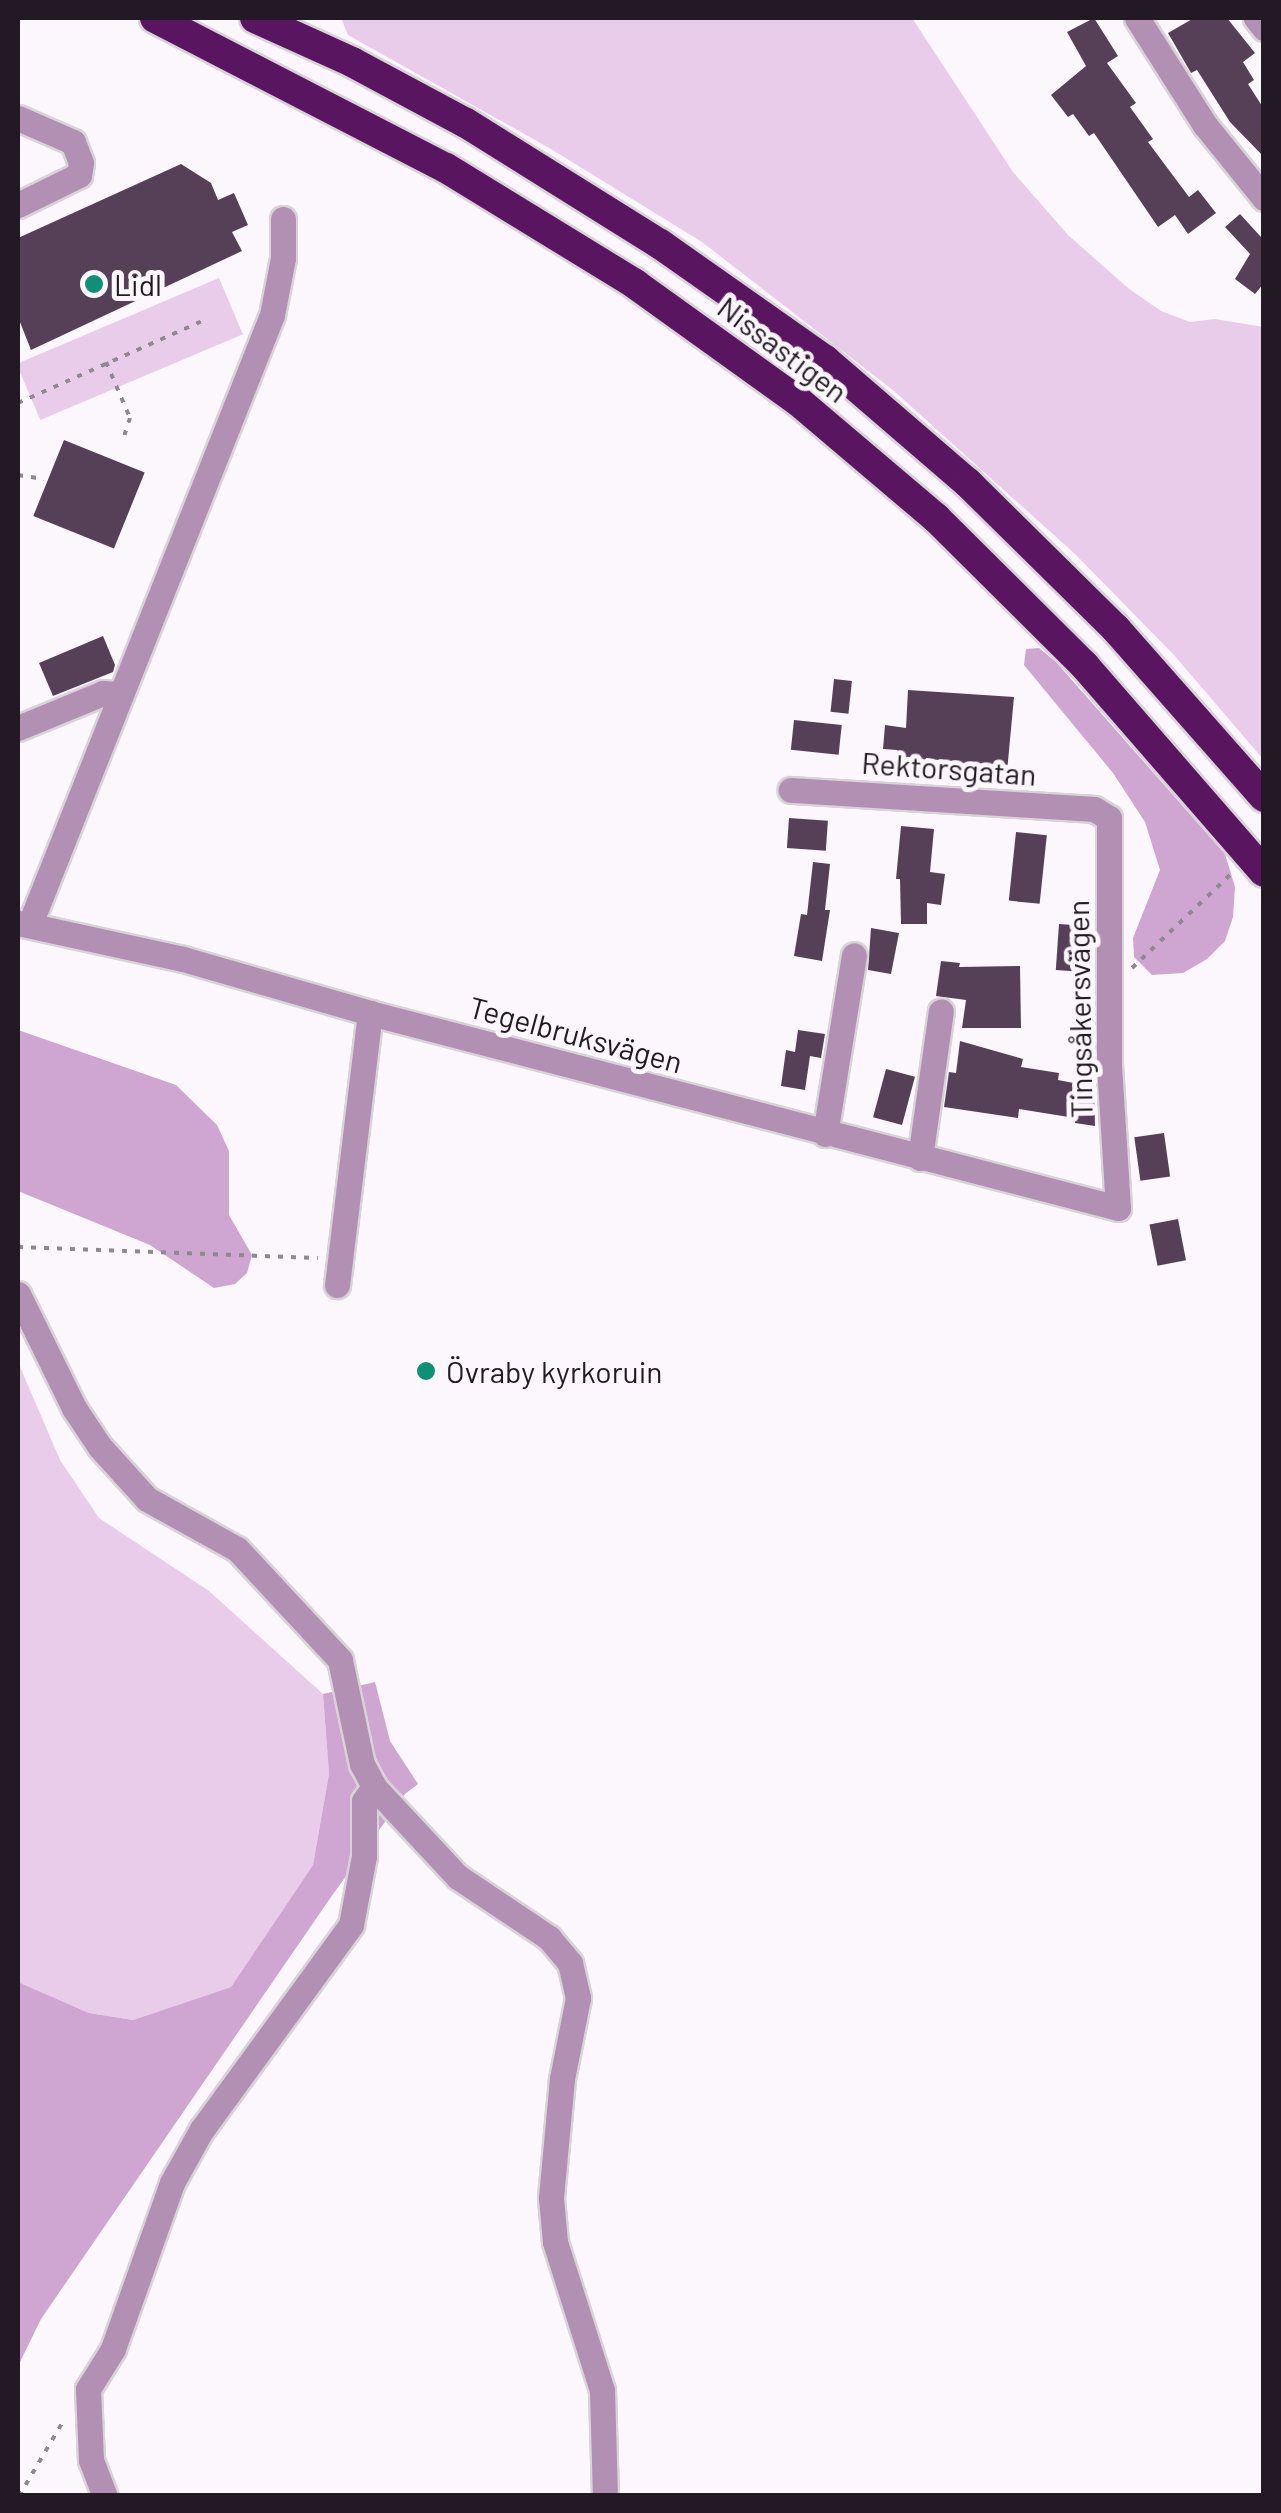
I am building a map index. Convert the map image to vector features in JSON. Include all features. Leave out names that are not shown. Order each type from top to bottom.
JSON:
[{"type":"highway","name":"Nissastigen","points":[[155,18],[446,168],[635,284],[798,402],[936,518],[1084,665],[1249,871]]},
{"type":"highway","name":"Nissastigen","points":[[255,18],[352,62],[466,123],[660,244],[825,360],[968,483],[1103,616],[1264,797]]},
{"type":"street","points":[[1138,18],[1205,125],[1264,198]]},
{"type":"street","points":[[1256,18],[1264,28]]},
{"type":"street","points":[[18,118],[73,142],[81,163],[79,175],[18,205]]},
{"type":"street","points":[[24,923],[121,694],[272,315],[283,258],[283,219]]},
{"type":"street","points":[[18,728],[104,692],[121,694]]},
{"type":"street","name":"Rektorsgatan","points":[[790,790],[1103,812]]},
{"type":"street","name":"Tingsåkersvägen","points":[[1103,812],[1109,818],[1109,1064],[1118,1208]]},
{"type":"street","name":"Tegelbruksvägen","points":[[24,923],[183,959],[824,1134],[1118,1208]]},
{"type":"street","points":[[824,1134],[854,955]]},
{"type":"street","points":[[920,1158],[941,1011]]},
{"type":"street","points":[[337,1285],[370,1013]]},
{"type":"street","points":[[18,1294],[74,1408],[100,1446],[147,1499],[238,1548],[340,1660],[362,1764],[374,1787],[458,1877],[549,1938],[570,1963],[578,1998],[562,2079],[551,2198],[555,2242],[602,2390],[604,2496]]},
{"type":"street","points":[[105,2496],[91,2460],[88,2389],[113,2349],[179,2170],[202,2130],[351,1925],[361,1883],[364,1801],[374,1787]]},
{"type":"path","points":[[18,403],[202,321]]},
{"type":"path","points":[[106,362],[130,418],[124,439]]},
{"type":"path","points":[[18,475],[44,479]]},
{"type":"path","points":[[1110,979],[1126,974],[1249,871]]},
{"type":"path","points":[[18,1248],[340,1259]]},
{"type":"path","points":[[19,2496],[73,2404],[88,2389]]},
{"type":"shaded area","points":[[341,18],[912,18],[1013,172],[1068,235],[1128,288],[1161,311],[1190,322],[1215,319],[1263,327],[1263,759],[1174,655],[1075,554],[894,391],[702,242],[551,149],[348,35]]},
{"type":"shaded area","points":[[219,278],[243,334],[40,420],[18,363]]},
{"type":"shaded area","points":[[1039,648],[1056,662],[1225,854],[1235,887],[1233,917],[1225,941],[1207,959],[1183,973],[1152,975],[1134,957],[1133,938],[1160,870],[1145,822],[1113,773],[1024,665],[1026,649]]},
{"type":"shaded area","points":[[18,1030],[176,1085],[217,1125],[229,1151],[229,1215],[252,1255],[247,1273],[235,1284],[214,1288],[150,1245],[18,1191]]},
{"type":"shaded area","points":[[18,1362],[60,1460],[99,1518],[209,1591],[323,1694],[329,1774],[313,1865],[231,1987],[133,2020],[89,2013],[18,1982]]},
{"type":"shaded area","points":[[375,1682],[390,1741],[418,1784],[405,1794],[331,1897],[41,2319],[18,2366],[18,1982],[89,2013],[133,2020],[231,1987],[313,1865],[329,1774],[323,1694]]},
{"type":"building","points":[[1094,18],[1118,56],[1107,63],[1136,103],[1130,107],[1153,139],[1148,142],[1189,197],[1198,190],[1216,213],[1188,234],[1175,215],[1158,227],[1094,133],[1089,136],[1073,114],[1068,117],[1051,95],[1086,66],[1067,32]]},
{"type":"building","points":[[1194,18],[1227,18],[1255,53],[1243,62],[1254,80],[1248,84],[1264,109],[1264,157],[1230,122],[1197,70],[1191,73],[1168,33]]},
{"type":"building","name":"Lidl","points":[[181,164],[211,183],[218,200],[234,193],[248,225],[232,232],[242,251],[31,350],[18,317],[18,238]]},
{"type":"building","points":[[1240,214],[1261,237],[1264,232],[1264,283],[1255,294],[1235,279],[1250,254],[1225,227]]},
{"type":"building","points":[[64,440],[145,473],[114,549],[33,516]]},
{"type":"building","points":[[103,636],[115,665],[113,672],[53,696],[39,663]]},
{"type":"building","points":[[834,679],[852,681],[848,714],[831,712]]},
{"type":"building","points":[[908,690],[1014,697],[1007,772],[926,758],[925,764],[896,761],[897,750],[883,749],[885,725],[906,728]]},
{"type":"building","points":[[794,720],[842,725],[839,755],[791,750]]},
{"type":"building","points":[[789,818],[828,821],[826,851],[787,848]]},
{"type":"building","points":[[901,826],[934,829],[930,872],[945,874],[941,905],[927,903],[927,924],[901,924],[900,879],[896,879]]},
{"type":"building","points":[[1016,832],[1047,835],[1040,904],[1009,901]]},
{"type":"building","points":[[813,862],[830,864],[825,910],[830,910],[822,961],[794,956],[801,914],[807,915]]},
{"type":"building","points":[[1059,924],[1088,926],[1085,972],[1056,970]]},
{"type":"building","points":[[871,928],[899,933],[891,974],[868,970]]},
{"type":"building","points":[[941,961],[960,963],[959,967],[1020,966],[1021,1028],[962,1028],[966,1000],[936,996]]},
{"type":"building","points":[[798,1030],[825,1034],[821,1058],[810,1056],[805,1090],[781,1086],[786,1050],[795,1052]]},
{"type":"building","points":[[960,1041],[1023,1059],[1021,1067],[1059,1073],[1058,1080],[1094,1087],[1095,1126],[1075,1123],[1075,1118],[1019,1109],[1018,1118],[944,1107],[949,1072],[956,1073]]},
{"type":"building","points":[[886,1069],[915,1077],[902,1125],[873,1117]]},
{"type":"building","points":[[1164,1133],[1170,1177],[1140,1181],[1134,1137]]},
{"type":"building","points":[[1178,1219],[1186,1260],[1158,1266],[1150,1225]]},
{"type":"place","name":"Lidl","points":[[94,284]]},
{"type":"place","name":"Övraby kyrkoruin","points":[[426,1371]]}]
